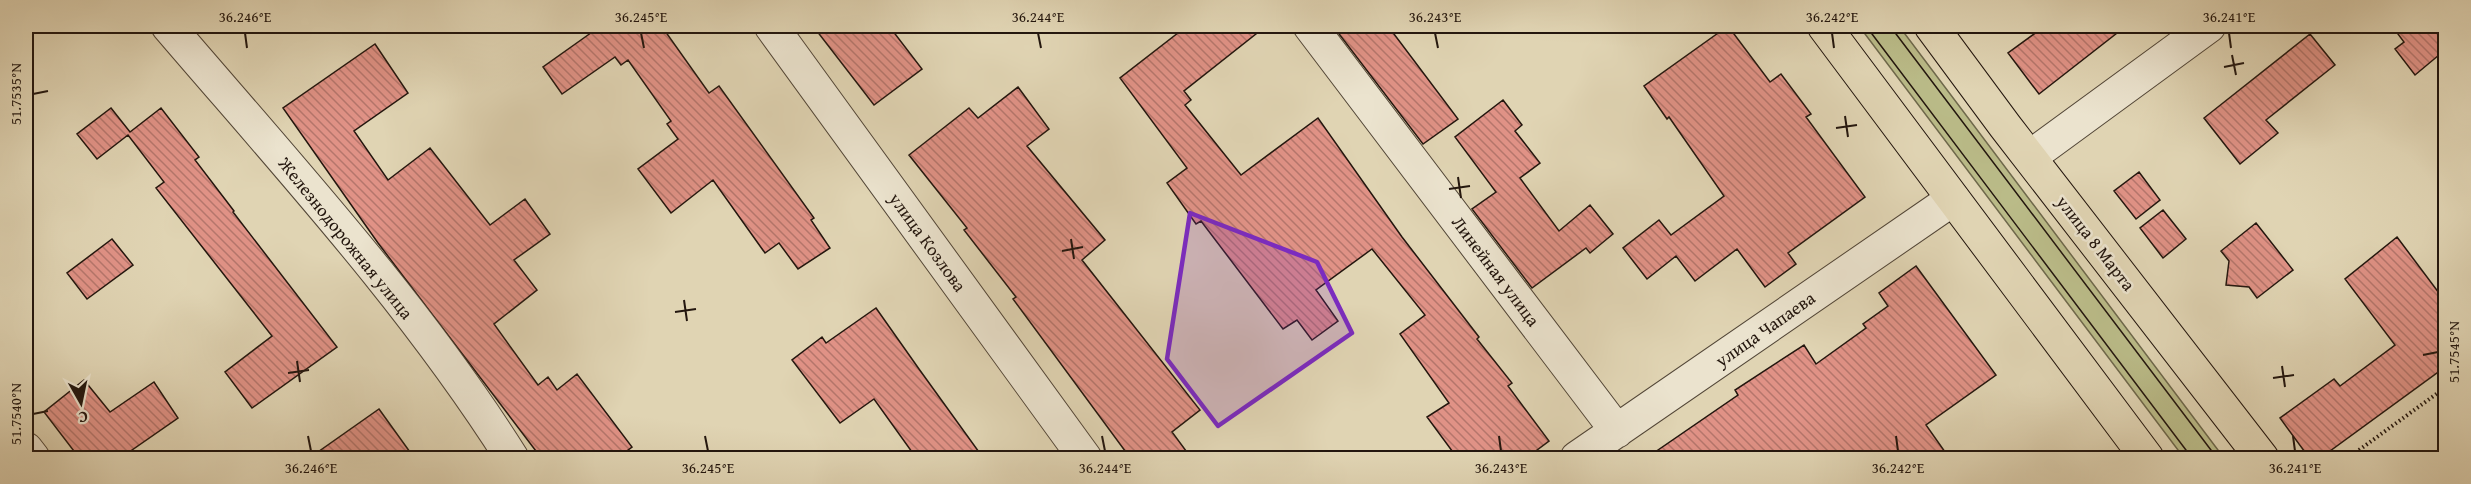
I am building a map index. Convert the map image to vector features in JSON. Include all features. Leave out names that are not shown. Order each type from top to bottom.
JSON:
[{"type":"main road","points":[[1824,26],[2147,459]]},
{"type":"main road","name":"улица 8 Марта","points":[[1931,26],[2262,459]]},
{"type":"street","name":"Железнодорожная улица","points":[[168,26],[361,252],[484,414],[512,459]]},
{"type":"street","name":"улица Козлова","points":[[771,26],[1085,459]]},
{"type":"street","name":"Линейная улица","points":[[1310,26],[1617,431]]},
{"type":"street","points":[[2030,157],[2209,26]]},
{"type":"street","name":"улица Чапаева","points":[[1577,459],[1953,199]]},
{"type":"street","points":[[26,449],[33,459]]},
{"type":"path","points":[[2348,459],[2445,387]]},
{"type":"highlighted area","points":[[1190,213],[1317,262],[1352,333],[1218,426],[1167,359]]},
{"type":"green space","points":[[1859,26],[1899,26],[2224,458],[2184,458]]},
{"type":"building","points":[[591,26],[673,26],[665,31],[709,93],[719,86],[814,218],[811,220],[830,248],[798,269],[779,243],[765,253],[713,180],[671,213],[638,169],[678,139],[667,124],[671,121],[628,60],[621,65],[615,57],[562,94],[543,67],[595,30]]},
{"type":"building","points":[[813,26],[889,26],[922,69],[874,105]]},
{"type":"building","points":[[1187,26],[1266,26],[1184,91],[1191,100],[1185,105],[1241,175],[1318,118],[1402,237],[1512,383],[1508,386],[1549,441],[1525,459],[1458,459],[1427,417],[1449,403],[1400,334],[1425,315],[1372,249],[1316,290],[1338,321],[1312,340],[1297,320],[1283,329],[1201,221],[1196,224],[1167,183],[1187,168],[1120,78]]},
{"type":"building","points":[[1333,26],[1388,26],[1458,119],[1423,144]]},
{"type":"building","points":[[1728,26],[1770,82],[1781,74],[1811,114],[1806,117],[1865,197],[1788,253],[1796,264],[1765,287],[1737,249],[1695,281],[1676,256],[1647,279],[1623,248],[1659,220],[1671,235],[1724,196],[1669,117],[1667,119],[1644,86]]},
{"type":"building","points":[[2045,26],[2126,26],[2039,94],[2008,53]]},
{"type":"building","points":[[2392,26],[2445,26],[2445,50],[2415,75],[2395,49],[2404,42]]},
{"type":"building","points":[[2310,34],[2335,65],[2266,120],[2278,133],[2240,164],[2204,118]]},
{"type":"building","points":[[375,44],[408,93],[354,131],[388,180],[430,148],[490,225],[525,199],[550,234],[514,260],[537,290],[494,324],[538,385],[548,377],[557,390],[577,374],[632,447],[616,459],[542,459],[378,243],[283,108]]},
{"type":"building","points":[[1018,87],[1049,129],[1027,146],[1105,240],[1082,260],[1200,410],[1172,432],[1192,459],[1131,459],[1013,299],[1016,297],[964,230],[967,228],[909,155],[969,108],[978,118]]},
{"type":"building","points":[[1503,100],[1522,125],[1515,131],[1540,163],[1520,178],[1559,231],[1590,205],[1613,234],[1590,253],[1586,248],[1532,288],[1472,209],[1496,192],[1455,137]]},
{"type":"building","points":[[111,108],[130,132],[161,108],[199,157],[195,160],[233,212],[337,347],[252,408],[225,372],[272,336],[156,188],[164,182],[128,135],[97,159],[77,134]]},
{"type":"building","points":[[2139,172],[2160,200],[2136,219],[2114,191]]},
{"type":"building","points":[[2163,210],[2186,239],[2163,258],[2140,228]]},
{"type":"building","points":[[2256,223],[2293,270],[2257,298],[2249,287],[2226,285],[2229,261],[2221,251]]},
{"type":"building","points":[[2397,237],[2445,301],[2445,367],[2319,459],[2310,459],[2280,418],[2334,379],[2340,386],[2395,345],[2345,279]]},
{"type":"building","points":[[112,239],[133,265],[87,299],[67,273]]},
{"type":"building","points":[[1916,266],[1996,375],[1926,425],[1950,459],[1645,459],[1738,395],[1735,390],[1804,345],[1816,364],[1866,328],[1863,324],[1888,306],[1879,293]]},
{"type":"building","points":[[876,308],[984,459],[917,459],[874,399],[840,423],[792,360],[822,337],[826,343]]},
{"type":"building","points":[[84,380],[110,412],[154,382],[178,418],[119,459],[80,459],[44,412]]},
{"type":"building","points":[[379,409],[415,459],[308,459]]},
{"type":"tram line","points":[[1866,26],[2192,458]]},
{"type":"tram line","points":[[1890,26],[2217,458]]}]
